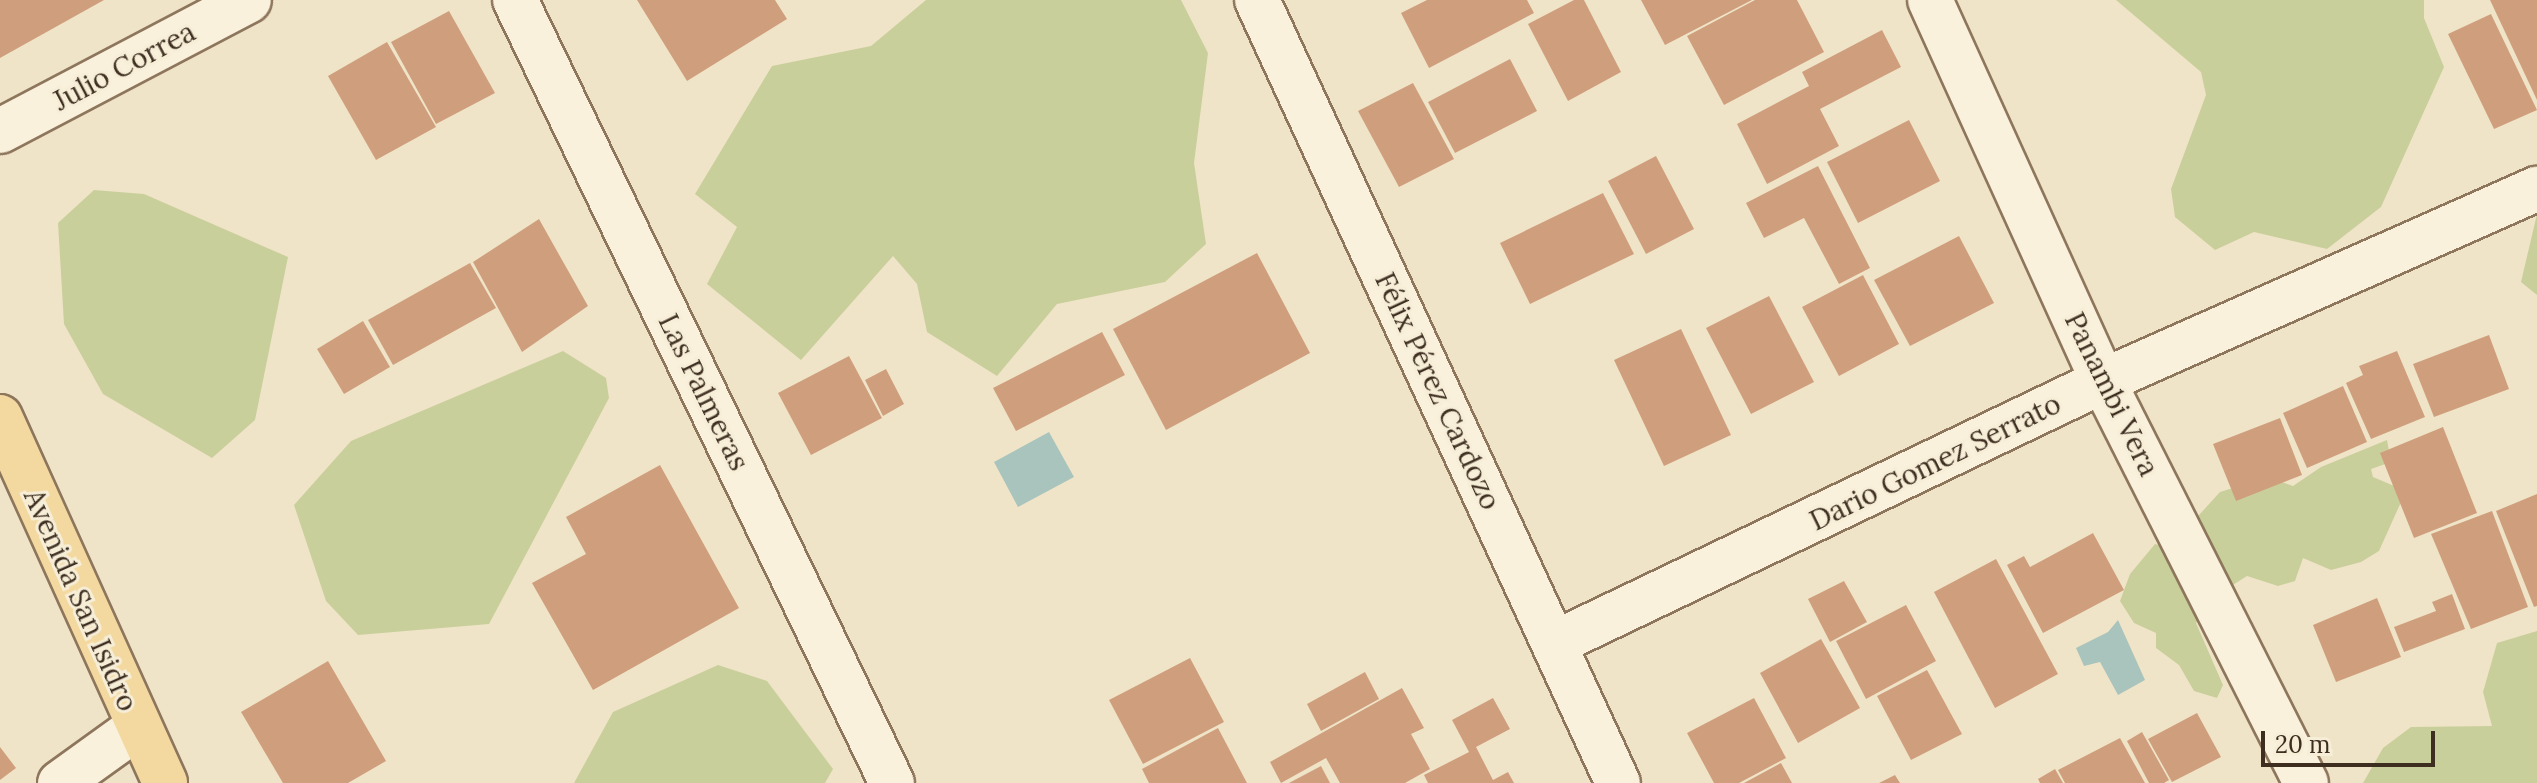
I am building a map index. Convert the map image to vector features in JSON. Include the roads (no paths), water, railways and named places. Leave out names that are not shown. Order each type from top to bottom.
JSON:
[{"type":"main road","name":"Avenida San Isidro","points":[[0,417],[165,783]]},
{"type":"street","name":"Julio Correa","points":[[0,131],[249,0]]},
{"type":"street","name":"Las Palmeras","points":[[515,0],[892,783]]},
{"type":"street","name":"Félix Pérez Cardozo","points":[[1257,0],[1618,783]]},
{"type":"street","name":"Panambi Vera","points":[[1930,0],[2103,381],[2306,783]]},
{"type":"street","name":"Dario Gomez Serrato","points":[[1555,643],[2103,381],[2537,189]]},
{"type":"street","points":[[60,783],[138,727]]},
{"type":"water","points":[[1049,432],[1074,477],[1018,507],[994,462]]},
{"type":"water","points":[[2118,620],[2145,680],[2118,695],[2100,662],[2084,666],[2076,648],[2108,632]]}]
